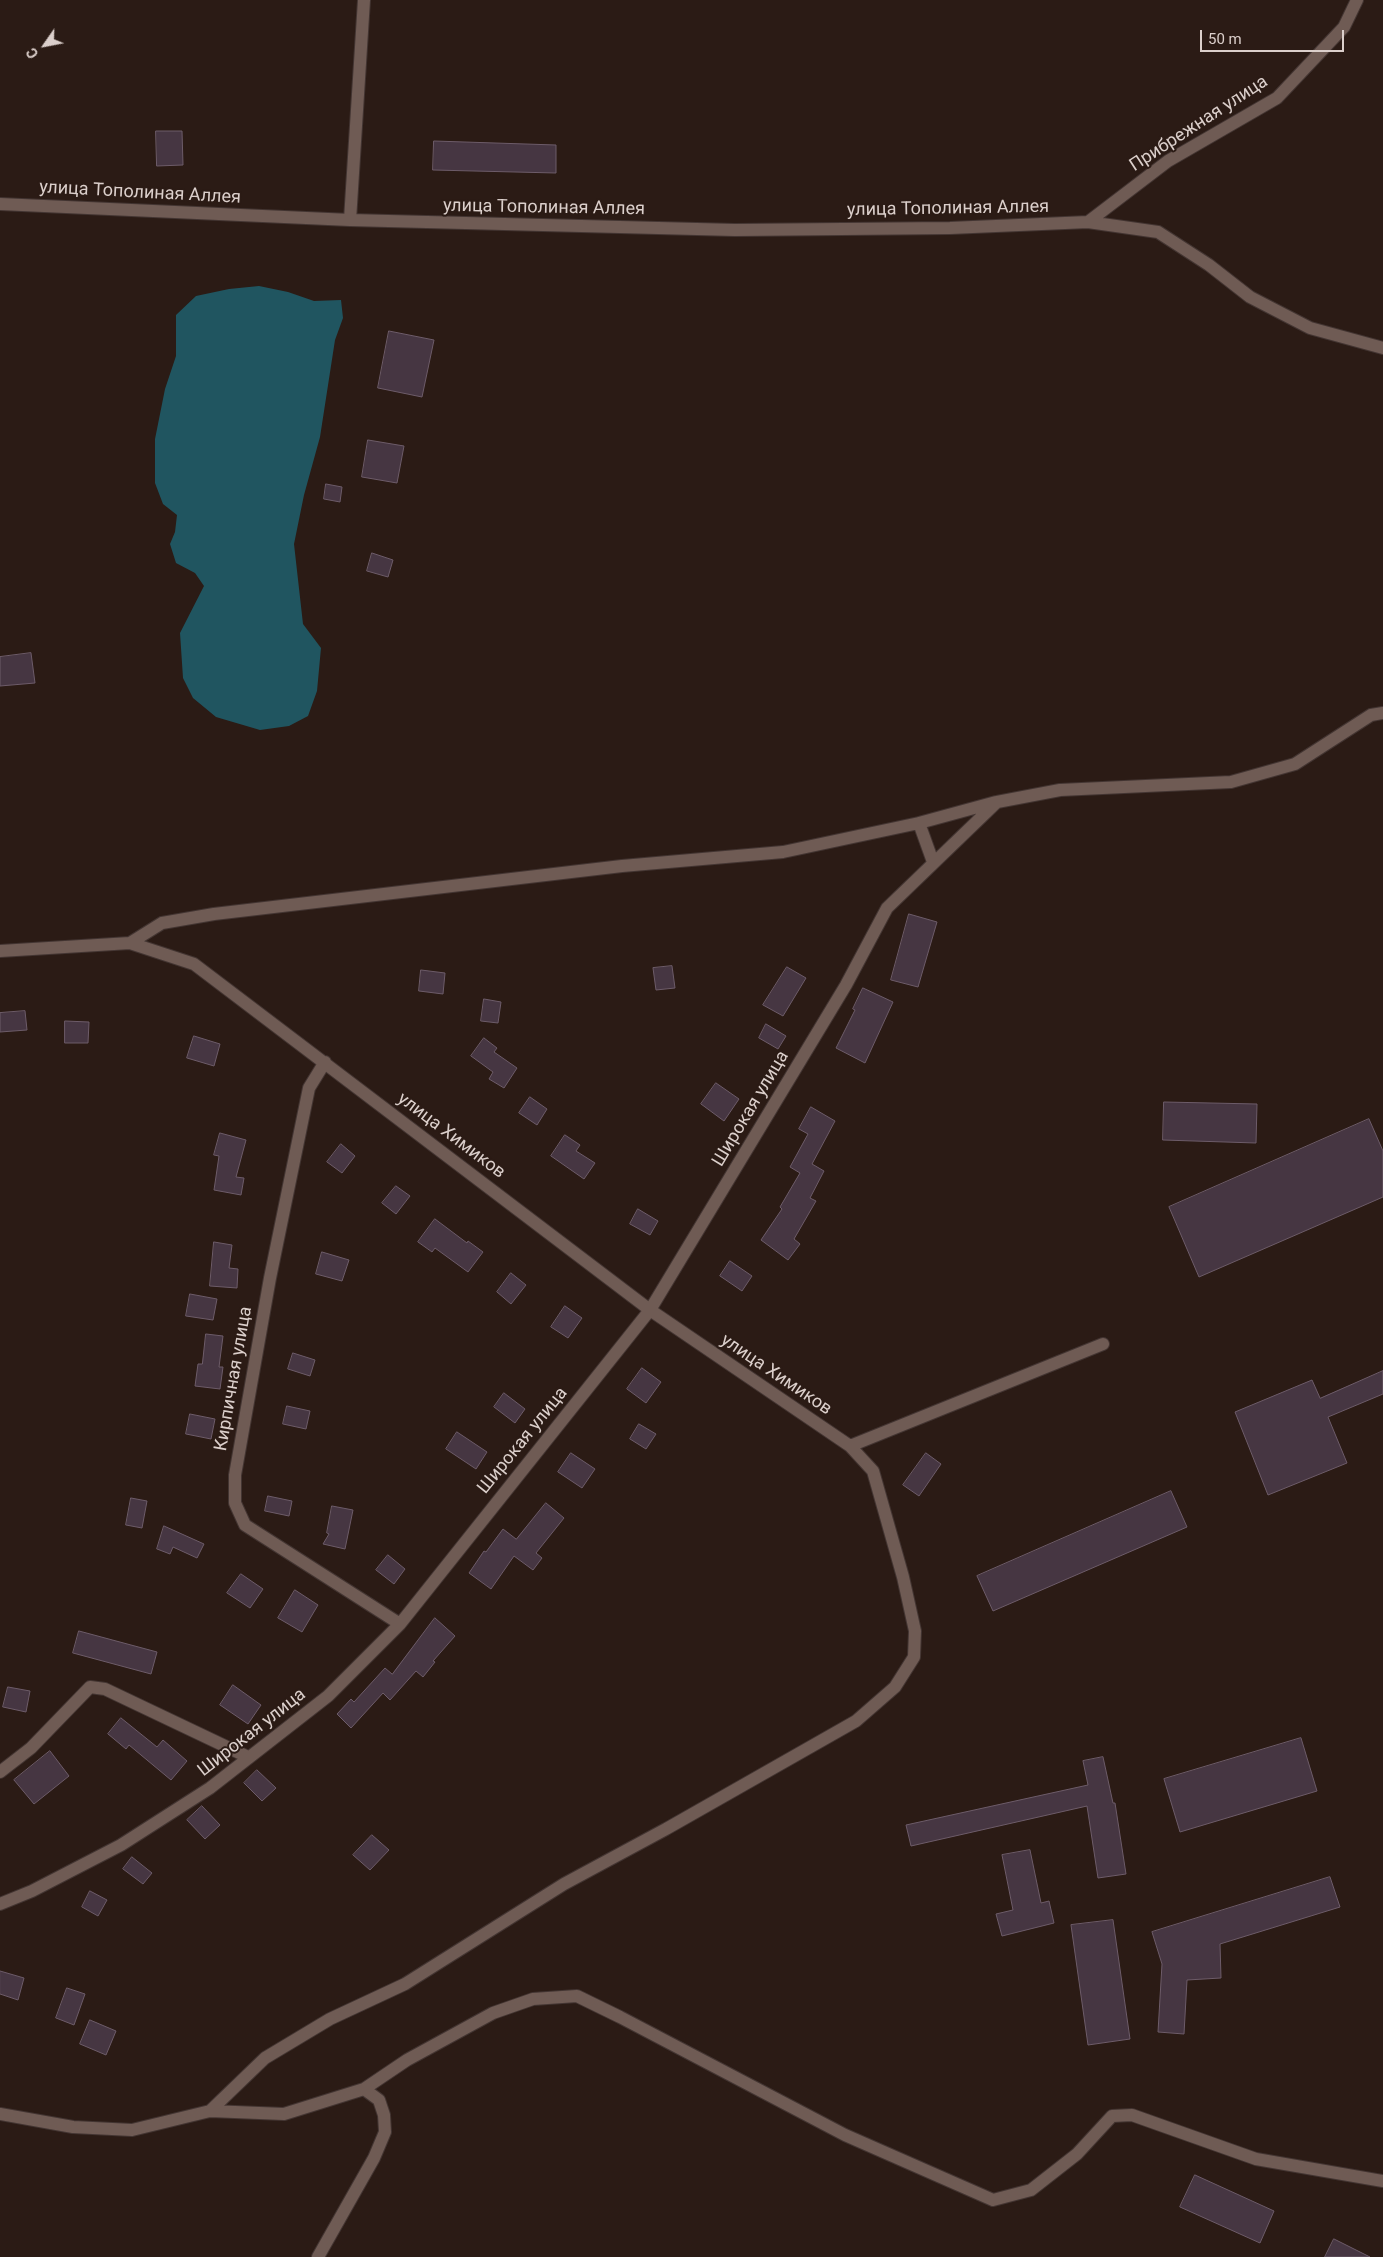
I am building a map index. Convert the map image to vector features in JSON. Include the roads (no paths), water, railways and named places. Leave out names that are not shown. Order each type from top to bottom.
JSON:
[{"type":"street","points":[[350,220],[364,0]]},
{"type":"street","name":"Прибрежная улица","points":[[1088,222],[1168,161],[1276,98],[1344,27],[1357,0]]},
{"type":"street","name":"улица Тополиная Аллея","points":[[0,204],[350,220],[735,230],[950,228],[1088,222],[1158,232],[1209,265],[1250,297],[1310,328],[1383,348]]},
{"type":"street","points":[[130,943],[162,923],[214,914],[622,866],[783,852],[919,823],[997,802],[1060,790],[1231,782],[1295,764],[1371,715],[1383,713]]},
{"type":"street","name":"Широкая улица","points":[[0,1904],[32,1892],[120,1844],[210,1788],[328,1696],[400,1624],[650,1310],[846,985],[887,908],[997,802]]},
{"type":"street","points":[[919,823],[933,862]]},
{"type":"street","name":"улица Химиков","points":[[0,952],[130,943],[194,964],[650,1310],[850,1446],[873,1472],[903,1577],[915,1631],[914,1657],[895,1687],[856,1721],[666,1829],[564,1884],[406,1984],[330,2020],[265,2058],[210,2111]]},
{"type":"street","name":"Кирпичная улица","points":[[325,1062],[309,1088],[270,1278],[234,1475],[235,1503],[245,1525],[400,1624]]},
{"type":"street","points":[[850,1446],[1103,1344]]},
{"type":"street","points":[[0,1772],[30,1748],[90,1687],[105,1688],[248,1757]]},
{"type":"street","points":[[0,2114],[73,2127],[132,2130],[210,2111],[284,2114],[364,2088],[406,2060],[493,2013],[533,1999],[578,1996],[620,2016],[845,2135],[993,2200],[1031,2190],[1077,2154],[1112,2116],[1132,2115],[1256,2159],[1383,2181]]},
{"type":"street","points":[[318,2257],[374,2158],[385,2132],[384,2115],[379,2100],[364,2088]]},
{"type":"water","points":[[259,286],[288,292],[314,301],[341,300],[343,318],[335,340],[320,437],[304,495],[294,544],[303,624],[321,648],[317,691],[308,716],[289,726],[260,730],[216,717],[193,698],[183,678],[180,633],[204,586],[195,573],[176,563],[170,544],[175,532],[177,515],[163,504],[155,483],[155,439],[165,389],[176,356],[176,315],[196,296],[229,289]]}]
